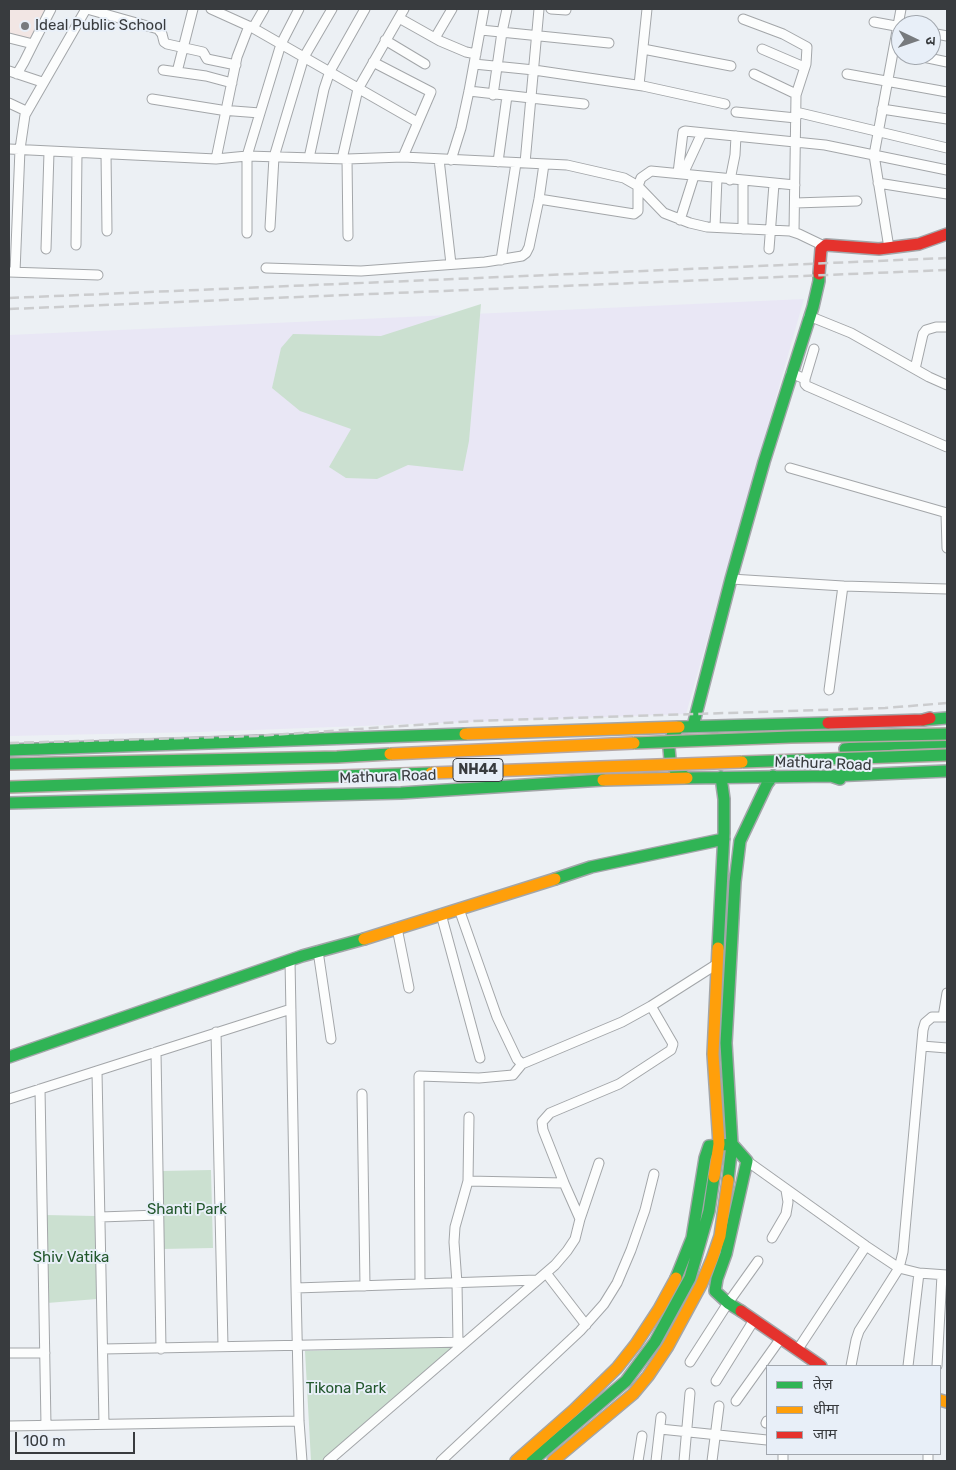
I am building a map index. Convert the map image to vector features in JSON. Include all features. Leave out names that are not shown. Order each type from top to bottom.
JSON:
[{"type":"main road","points":[[693,726],[731,579],[766,456],[813,307],[819,281],[821,249],[824,246],[830,245],[862,249],[889,248],[919,244],[947,234]]},
{"type":"main road","points":[[923,720],[947,713]]},
{"type":"main road","points":[[9,750],[947,718]]},
{"type":"main road","points":[[837,723],[844,740],[845,749],[837,775],[947,771]]},
{"type":"main road","points":[[678,727],[672,736],[668,748],[675,770],[687,778]]},
{"type":"main road","name":"Mathura Road","points":[[9,764],[337,757],[791,737],[947,734]]},
{"type":"main road","points":[[845,749],[894,744],[947,742]]},
{"type":"main road","name":"Mathura Road","points":[[9,787],[947,755]]},
{"type":"main road","name":"Mathura Road","points":[[9,803],[401,793],[590,780],[837,775],[846,782],[947,778]]},
{"type":"main road","points":[[553,1461],[633,1394],[648,1376],[668,1346],[701,1285],[712,1259],[724,1211],[732,1144],[726,1043],[735,882],[740,841],[767,784],[773,776]]},
{"type":"main road","points":[[516,1461],[626,1381],[655,1342],[690,1278],[709,1211],[719,1144],[713,1054],[724,839],[724,799],[721,777]]},
{"type":"main road","points":[[9,1057],[290,960],[591,867],[724,839]]},
{"type":"main road","points":[[719,1144],[732,1144],[748,1161],[726,1254],[717,1279],[715,1291],[728,1303],[798,1349],[807,1362]]},
{"type":"main road","points":[[532,1461],[557,1433]]},
{"type":"street","points":[[42,82],[13,72],[24,62],[51,9]]},
{"type":"street","points":[[98,275],[12,272],[20,150],[26,111],[87,9],[158,29],[162,34],[164,42],[203,52],[207,59],[236,65]]},
{"type":"street","points":[[178,72],[193,9]]},
{"type":"street","points":[[211,9],[228,13],[417,122]]},
{"type":"street","points":[[216,159],[236,65],[251,27],[264,9]]},
{"type":"street","points":[[247,233],[247,156],[281,44],[299,9]]},
{"type":"street","points":[[270,227],[274,157],[304,57],[332,9]]},
{"type":"street","points":[[309,158],[324,89],[330,71],[365,9]]},
{"type":"street","points":[[348,236],[344,159],[358,89],[404,9]]},
{"type":"street","points":[[435,38],[452,9]]},
{"type":"street","points":[[451,160],[469,91],[484,9]]},
{"type":"street","points":[[492,95],[507,9]]},
{"type":"street","points":[[501,260],[532,99],[539,9]]},
{"type":"street","points":[[551,9],[566,10]]},
{"type":"street","points":[[639,85],[647,9]]},
{"type":"street","points":[[399,18],[435,38],[466,52],[476,54]]},
{"type":"street","points":[[743,20],[783,34],[807,47],[806,61],[796,94],[794,232]]},
{"type":"street","points":[[874,22],[891,25]]},
{"type":"street","points":[[481,30],[609,43]]},
{"type":"street","points":[[9,38],[33,44]]},
{"type":"street","points":[[385,40],[425,64]]},
{"type":"street","points":[[643,49],[731,66]]},
{"type":"street","points":[[762,50],[804,67]]},
{"type":"street","points":[[373,62],[431,92],[403,157]]},
{"type":"street","points":[[474,64],[534,70],[639,85],[725,104]]},
{"type":"street","points":[[889,248],[874,155],[887,80],[892,65]]},
{"type":"street","points":[[163,70],[206,76],[232,83]]},
{"type":"street","points":[[754,74],[796,94]]},
{"type":"street","points":[[846,74],[947,92]]},
{"type":"street","points":[[469,91],[584,104]]},
{"type":"street","points":[[498,162],[507,96]]},
{"type":"street","points":[[152,99],[226,111],[260,113]]},
{"type":"street","points":[[9,103],[26,111]]},
{"type":"street","points":[[882,109],[947,119]]},
{"type":"street","points":[[736,112],[796,115],[878,131],[947,148]]},
{"type":"street","points":[[680,174],[683,132],[685,131],[796,141],[947,170]]},
{"type":"street","points":[[680,174],[702,132]]},
{"type":"street","points":[[730,180],[735,155],[736,136]]},
{"type":"street","points":[[9,149],[216,159],[247,156],[344,159],[403,157],[567,165],[624,178],[638,186],[664,212],[680,220],[702,226],[794,232],[824,246]]},
{"type":"street","points":[[46,249],[49,152]]},
{"type":"street","points":[[76,245],[77,153]]},
{"type":"street","points":[[106,154],[106,231]]},
{"type":"street","points":[[439,159],[452,264]]},
{"type":"street","points":[[266,268],[354,271],[515,258],[526,253],[529,247],[544,164]]},
{"type":"street","points":[[539,199],[634,214],[638,211],[638,186],[641,178],[649,171],[795,185]]},
{"type":"street","points":[[680,220],[694,176]]},
{"type":"street","points":[[715,227],[717,178]]},
{"type":"street","points":[[743,181],[743,228]]},
{"type":"street","points":[[878,183],[947,194]]},
{"type":"street","points":[[769,249],[774,184]]},
{"type":"street","points":[[795,203],[857,201]]},
{"type":"street","points":[[809,316],[850,333],[947,385]]},
{"type":"street","points":[[915,368],[923,334],[926,330],[936,327],[947,327]]},
{"type":"street","points":[[814,349],[805,379],[806,386],[947,447]]},
{"type":"street","points":[[791,373],[805,379]]},
{"type":"street","points":[[790,468],[946,513],[947,548]]},
{"type":"street","points":[[731,579],[843,586],[947,589]]},
{"type":"street","points":[[829,690],[843,586]]},
{"type":"street","points":[[459,909],[497,1017],[517,1059],[522,1064]]},
{"type":"street","points":[[441,914],[480,1058]]},
{"type":"street","points":[[397,928],[410,988]]},
{"type":"street","points":[[318,951],[331,1039]]},
{"type":"street","points":[[290,960],[297,1346],[302,1461]]},
{"type":"street","points":[[420,1284],[419,1076],[479,1078],[513,1075],[522,1064],[622,1022],[717,964]]},
{"type":"street","points":[[852,1365],[859,1331],[899,1268],[904,1246],[923,1030],[925,1024],[932,1017],[945,1017],[947,993]]},
{"type":"street","points":[[580,1219],[543,1130],[542,1122],[550,1113],[619,1084],[671,1050],[673,1044],[651,1006]]},
{"type":"street","points":[[9,1099],[291,1008]]},
{"type":"street","points":[[216,1032],[223,1346]]},
{"type":"street","points":[[922,1046],[947,1048]]},
{"type":"street","points":[[156,1052],[161,1349]]},
{"type":"street","points":[[97,1072],[104,1424]]},
{"type":"street","points":[[40,1089],[46,1426]]},
{"type":"street","points":[[362,1094],[365,1286]]},
{"type":"street","points":[[462,1343],[454,1235],[468,1181],[469,1117]]},
{"type":"street","points":[[748,1161],[786,1190],[899,1268],[919,1273],[945,1275],[937,1365]]},
{"type":"street","points":[[328,1461],[561,1258],[575,1239],[599,1163]]},
{"type":"street","points":[[440,1461],[586,1325],[604,1304],[625,1268],[654,1174]]},
{"type":"street","points":[[468,1181],[564,1183]]},
{"type":"street","points":[[772,1238],[786,1214],[788,1202],[786,1190]]},
{"type":"street","points":[[100,1217],[158,1215]]},
{"type":"street","points":[[798,1349],[866,1246]]},
{"type":"street","points":[[690,1362],[758,1261]]},
{"type":"street","points":[[546,1273],[586,1325]]},
{"type":"street","points":[[908,1365],[919,1273]]},
{"type":"street","points":[[296,1288],[537,1280]]},
{"type":"street","points":[[716,1381],[754,1320]]},
{"type":"street","points":[[736,1401],[781,1338]]},
{"type":"street","points":[[103,1349],[462,1343]]},
{"type":"street","points":[[9,1353],[45,1353]]},
{"type":"street","points":[[684,1461],[690,1393]]},
{"type":"street","points":[[712,1461],[719,1406]]},
{"type":"street","points":[[656,1461],[661,1417]]},
{"type":"street","points":[[9,1426],[299,1420]]},
{"type":"street","points":[[660,1429],[766,1440]]},
{"type":"street","points":[[637,1460],[642,1436]]},
{"type":"shaded area","name":"Ideal Public School","points":[[9,9],[49,9],[37,37],[29,40],[9,36]]},
{"type":"shaded area","points":[[804,299],[686,714],[199,732],[9,736],[9,335]]},
{"type":"green space","points":[[481,304],[469,441],[463,471],[408,465],[377,479],[346,478],[329,467],[351,429],[300,411],[272,388],[281,348],[293,334],[381,336]]},
{"type":"green space","name":"Shanti Park","points":[[211,1170],[213,1248],[162,1249],[161,1171]]},
{"type":"green space","name":"Shiv Vatika","points":[[45,1215],[96,1216],[97,1299],[47,1303]]},
{"type":"green space","name":"Tikona Park","points":[[454,1346],[325,1461],[311,1461],[305,1351]]},
{"type":"railway","points":[[9,298],[947,258]]},
{"type":"railway","points":[[9,309],[947,270]]},
{"type":"railway","points":[[9,743],[257,736],[474,721],[885,708],[947,703]]},
{"type":"traffic: fast","points":[[693,726],[764,462],[813,307],[819,274]]},
{"type":"traffic: fast","points":[[923,720],[947,718]]},
{"type":"traffic: fast","points":[[828,723],[679,727],[672,736],[669,748],[670,759],[675,770],[687,778],[831,776],[840,779]]},
{"type":"traffic: fast","points":[[9,750],[465,734]]},
{"type":"traffic: fast","points":[[634,743],[947,734]]},
{"type":"traffic: fast","points":[[845,749],[894,744],[947,742]]},
{"type":"traffic: fast","points":[[9,764],[337,757],[390,754]]},
{"type":"traffic: fast","points":[[742,762],[947,755]]},
{"type":"traffic: fast","points":[[831,776],[947,771]]},
{"type":"traffic: fast","points":[[9,787],[431,773]]},
{"type":"traffic: fast","points":[[728,1180],[732,1144],[726,1043],[735,882],[740,841],[767,784],[773,776]]},
{"type":"traffic: fast","points":[[718,948],[724,833],[724,799],[721,777]]},
{"type":"traffic: fast","points":[[9,803],[401,793],[603,780]]},
{"type":"traffic: fast","points":[[555,879],[591,867],[724,839]]},
{"type":"traffic: fast","points":[[9,1057],[302,956],[364,939]]},
{"type":"traffic: fast","points":[[676,1278],[692,1238],[705,1158],[709,1146],[732,1144],[747,1161],[726,1254],[717,1279],[715,1291],[728,1303],[741,1311]]},
{"type":"traffic: fast","points":[[532,1461],[626,1381],[655,1342],[690,1278],[709,1211],[714,1177]]},
{"type":"traffic: slow","points":[[465,734],[679,727]]},
{"type":"traffic: slow","points":[[390,754],[634,743]]},
{"type":"traffic: slow","points":[[431,773],[742,762]]},
{"type":"traffic: slow","points":[[603,780],[687,778]]},
{"type":"traffic: slow","points":[[364,939],[555,879]]},
{"type":"traffic: slow","points":[[714,1177],[719,1144],[713,1054],[718,948]]},
{"type":"traffic: slow","points":[[553,1461],[633,1394],[648,1376],[668,1346],[701,1285],[712,1259],[720,1236],[728,1180]]},
{"type":"traffic: slow","points":[[516,1461],[574,1410],[617,1368],[636,1344],[659,1309],[676,1278]]},
{"type":"traffic: slow","points":[[941,1400],[947,1402]]},
{"type":"traffic: jam","points":[[819,274],[821,249],[826,245],[879,249],[919,244],[947,234]]},
{"type":"traffic: jam","points":[[828,723],[923,720],[930,718]]},
{"type":"traffic: jam","points":[[741,1311],[820,1365]]},
{"type":"place","name":"Ideal Public School","points":[[25,26]]}]
